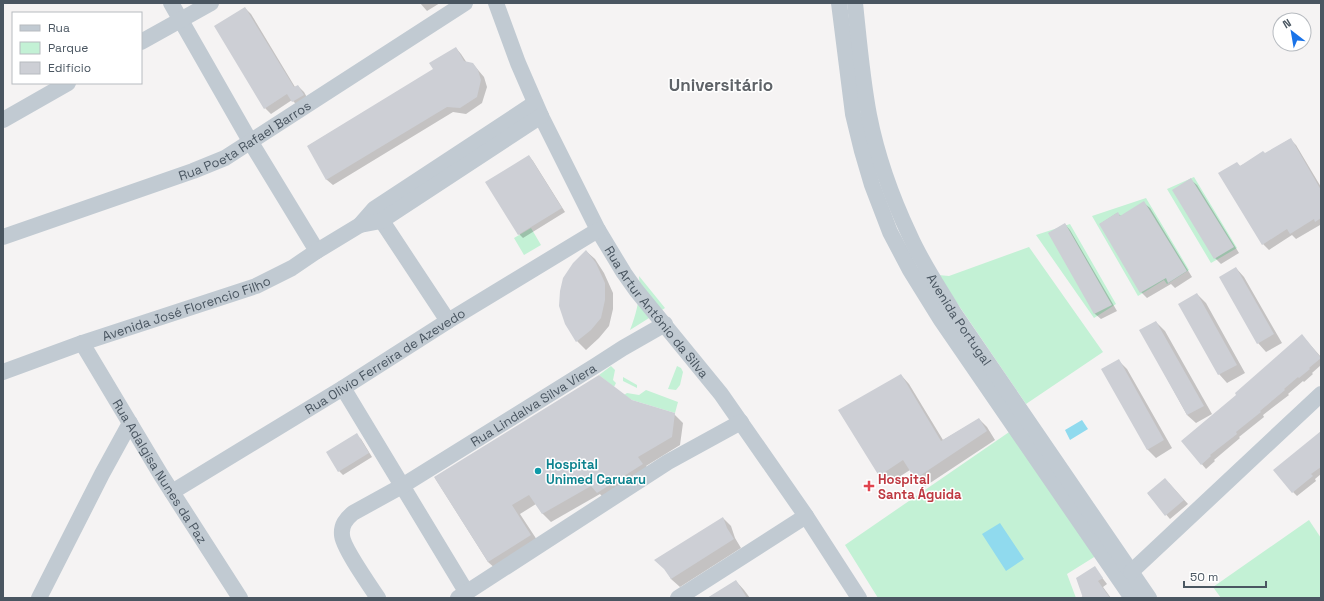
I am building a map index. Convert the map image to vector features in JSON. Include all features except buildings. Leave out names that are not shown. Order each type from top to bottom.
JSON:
[{"type":"street","points":[[171,3],[250,141],[317,251]]},
{"type":"street","points":[[142,41],[211,3]]},
{"type":"street","name":"Rua Poeta Rafael Barros","points":[[3,237],[208,166],[225,158],[465,3]]},
{"type":"street","name":"Rua Artur Antônio da Silva","points":[[496,3],[538,110],[598,230],[624,273],[742,422],[806,516],[859,598]]},
{"type":"street","name":"Avenida Portugal","points":[[839,3],[853,114],[862,151],[880,207],[890,232],[910,270],[934,309],[1132,598]]},
{"type":"street","name":"Avenida Portugal","points":[[855,3],[862,68],[870,117],[887,181],[910,238],[954,313],[1149,598]]},
{"type":"street","points":[[3,120],[66,84]]},
{"type":"street","name":"Avenida José Florencio Filho","points":[[3,372],[82,343],[256,286],[292,268],[377,215],[538,110]]},
{"type":"street","points":[[880,207],[895,202]]},
{"type":"street","points":[[377,215],[448,321]]},
{"type":"street","name":"Rua Olivio Ferreira de Azevedo","points":[[172,492],[598,230]]},
{"type":"street","name":"Rua Lindalva Silva Viera","points":[[378,598],[344,543],[342,527],[353,513],[402,486],[619,350],[665,324]]},
{"type":"street","name":"Rua Adalgisa Nunes da Paz","points":[[82,343],[172,492],[240,598]]},
{"type":"street","points":[[343,388],[402,486],[462,596],[668,462],[742,422]]},
{"type":"street","points":[[1130,572],[1321,394]]},
{"type":"street","points":[[39,598],[95,486],[130,423]]},
{"type":"street","points":[[678,598],[806,516]]},
{"type":"green space","points":[[1194,177],[1237,248],[1211,263],[1167,189]]},
{"type":"green space","points":[[1146,198],[1189,270],[1167,284],[1164,280],[1138,296],[1092,216]]},
{"type":"green space","points":[[1070,224],[1116,304],[1094,318],[1036,235]]},
{"type":"green space","points":[[531,228],[541,245],[524,255],[514,238]]},
{"type":"green space","points":[[1029,247],[1103,352],[1026,404],[938,275],[949,276]]},
{"type":"green space","points":[[639,276],[665,308],[630,330],[638,303]]},
{"type":"green space","points":[[611,366],[615,370],[613,380],[616,383],[614,387],[599,375]]},
{"type":"green space","points":[[677,366],[681,368],[683,372],[680,385],[676,390],[668,389]]},
{"type":"green space","points":[[623,377],[637,385],[637,388],[623,381]]},
{"type":"green space","points":[[646,390],[678,402],[675,413],[632,400],[624,395],[627,393],[639,395]]},
{"type":"green space","points":[[1015,428],[1099,554],[1067,574],[1076,598],[878,598],[845,545]]},
{"type":"green space","points":[[1309,520],[1321,538],[1321,598],[1221,598],[1213,587]]},
{"type":"water","points":[[1082,420],[1088,429],[1070,440],[1065,430]]},
{"type":"water","points":[[1000,523],[1024,559],[1006,571],[982,534]]},
{"type":"place","name":"Hospital Unimed Caruaru","points":[[538,471]]},
{"type":"place","name":"Hospital Santa Águida","points":[[869,486]]},
{"type":"district","name":"Universitário","points":[[721,85]]}]
